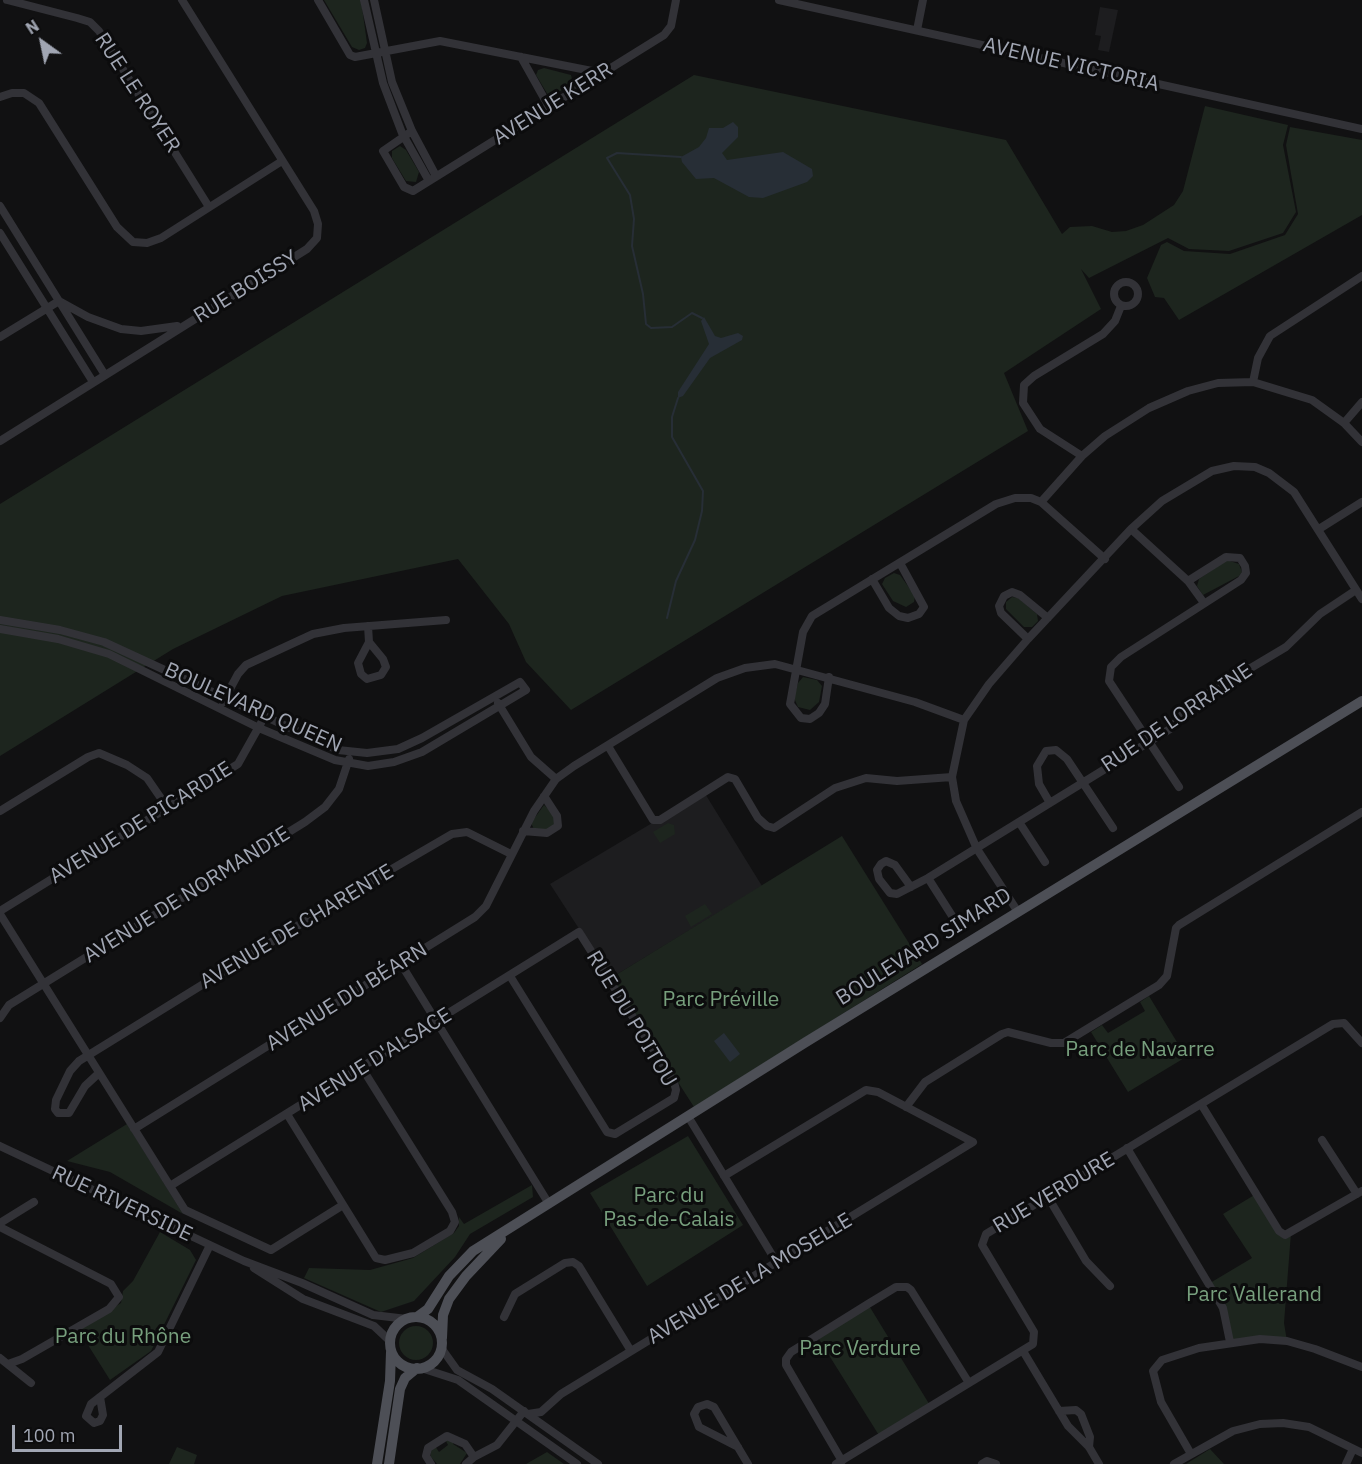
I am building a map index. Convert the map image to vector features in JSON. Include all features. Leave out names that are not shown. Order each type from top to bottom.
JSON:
[{"type":"main road","name":"BOULEVARD SIMARD","points":[[412,1318],[430,1306],[439,1289],[473,1251],[1362,701]]},
{"type":"main road","name":"BOULEVARD SIMARD","points":[[442,1345],[443,1315],[449,1299],[466,1276],[510,1230]]},
{"type":"main road","points":[[376,1464],[390,1381],[394,1328],[412,1318],[426,1319],[435,1327],[442,1345],[435,1361],[405,1378],[400,1389],[389,1464]]},
{"type":"main road","points":[[391,1345],[401,1363],[419,1368]]},
{"type":"street","name":"RUE LE ROYER","points":[[7,0],[90,22],[99,31],[209,207]]},
{"type":"street","name":"RUE BOISSY","points":[[0,441],[307,249],[317,238],[318,225],[314,211],[182,0]]},
{"type":"street","points":[[318,0],[350,55],[355,57],[440,41],[602,73]]},
{"type":"street","points":[[364,0],[392,82],[433,178]]},
{"type":"street","points":[[374,0],[383,83],[404,136],[433,178]]},
{"type":"street","name":"AVENUE KERR","points":[[404,136],[383,151],[408,190],[433,178],[664,35],[671,26],[676,0]]},
{"type":"street","name":"AVENUE VICTORIA","points":[[779,0],[1362,129]]},
{"type":"street","points":[[917,30],[923,0]]},
{"type":"street","points":[[521,57],[549,107]]},
{"type":"street","points":[[0,97],[12,93],[24,93],[39,103],[117,227],[134,242],[147,243],[161,238],[282,161]]},
{"type":"street","points":[[404,136],[412,131]]},
{"type":"street","points":[[0,206],[105,375]]},
{"type":"street","points":[[0,232],[93,382]]},
{"type":"street","points":[[1253,382],[1258,358],[1270,336],[1362,276]]},
{"type":"street","points":[[0,337],[58,301],[64,301],[88,317],[121,328],[141,331],[184,325]]},
{"type":"street","points":[[1082,456],[1040,429],[1023,403],[1024,385],[1034,375],[1103,334],[1115,321],[1121,306]]},
{"type":"street","points":[[1041,502],[1082,456],[1105,436],[1149,408],[1188,391],[1218,383],[1253,382],[1312,400],[1344,423],[1362,442]]},
{"type":"street","points":[[1344,423],[1362,402]]},
{"type":"street","points":[[1018,912],[977,849],[956,801],[952,777],[964,720],[989,684],[1028,639],[1131,529],[1162,501],[1212,471],[1234,466],[1255,467],[1282,481],[1294,492],[1362,599]]},
{"type":"street","points":[[829,677],[825,704],[819,713],[810,719],[801,718],[790,704],[799,669],[803,632],[812,616],[996,504],[1015,498],[1031,498],[1041,502],[1105,559]]},
{"type":"street","points":[[1318,529],[1362,502]]},
{"type":"street","points":[[1131,529],[1188,581],[1204,603]]},
{"type":"street","points":[[1179,787],[1154,746],[1147,742],[1109,681],[1111,667],[1160,630],[1241,580],[1246,573],[1245,566],[1240,558],[1226,557],[1188,581]]},
{"type":"street","points":[[872,579],[889,608],[908,618],[919,614],[924,607],[900,563]]},
{"type":"street","name":"RUE DE LORRAINE","points":[[911,886],[977,849],[1170,729],[1192,703],[1286,647],[1320,614],[1356,590]]},
{"type":"street","points":[[1028,639],[1000,613],[999,606],[1004,596],[1012,592],[1020,595],[1048,618]]},
{"type":"street","name":"BOULEVARD QUEEN","points":[[0,620],[85,636],[148,660],[225,699],[338,750],[367,753],[398,749],[520,682],[524,684],[525,690],[422,752],[394,762],[368,766],[335,760],[259,728],[144,669],[84,645],[0,629]]},
{"type":"street","points":[[221,708],[238,674],[253,661],[324,631],[446,620]]},
{"type":"street","points":[[368,626],[369,642]]},
{"type":"street","name":"BOULEVARD QUEEN","points":[[144,669],[148,660]]},
{"type":"street","name":"AVENUE DU BÉARN","points":[[134,1129],[481,912],[523,831],[556,779],[717,678],[745,668],[775,664],[915,702],[964,720]]},
{"type":"street","points":[[494,697],[531,757],[556,779]]},
{"type":"street","name":"AVENUE DE PICARDIE","points":[[0,912],[238,764],[264,717]]},
{"type":"street","points":[[608,746],[653,820],[660,820],[728,777],[735,779],[758,818],[767,826],[774,828],[835,788],[866,778],[897,781],[952,777]]},
{"type":"street","name":"RUE DE LORRAINE","points":[[1050,803],[1040,784],[1037,766],[1046,751],[1056,750],[1067,759],[1083,782]]},
{"type":"street","name":"AVENUE DE NORMANDIE","points":[[0,1018],[9,1005],[305,822],[325,807],[339,789],[351,751]]},
{"type":"street","points":[[0,811],[88,757],[99,753],[127,765],[147,778],[167,807]]},
{"type":"street","points":[[1083,782],[1113,828]]},
{"type":"street","points":[[523,831],[547,833],[558,826],[557,816],[544,796]]},
{"type":"street","points":[[724,1176],[866,1090],[878,1092],[906,1107],[925,1082],[1002,1034],[1008,1032],[1064,1043],[1159,985],[1167,976],[1176,928],[1179,925],[1362,812]]},
{"type":"street","points":[[1019,822],[1045,862]]},
{"type":"street","name":"AVENUE DE CHARENTE","points":[[99,1073],[85,1086],[69,1113],[58,1113],[54,1104],[70,1071],[88,1055],[349,894],[452,834],[467,832],[511,854]]},
{"type":"street","points":[[928,878],[956,921]]},
{"type":"street","points":[[0,912],[182,1206],[190,1214],[271,1250],[343,1205]]},
{"type":"street","name":"RUE DU POITOU","points":[[510,976],[607,1132],[615,1134],[670,1101],[676,1094],[674,1082],[579,933]]},
{"type":"street","name":"AVENUE D'ALSACE","points":[[170,1186],[579,933]]},
{"type":"street","points":[[401,964],[549,1204]]},
{"type":"street","name":"RUE VERDURE","points":[[1023,1351],[1033,1344],[1034,1332],[984,1251],[983,1239],[986,1234],[1339,1022],[1344,1023],[1362,1043]]},
{"type":"street","points":[[287,1114],[380,1260],[413,1253],[450,1231],[455,1222],[452,1212],[362,1068]]},
{"type":"street","points":[[1201,1104],[1279,1231],[1285,1235],[1359,1193],[1322,1140]]},
{"type":"street","name":"AVENUE DE LA MOSELLE","points":[[526,1412],[539,1413],[631,1351],[973,1142],[906,1107]]},
{"type":"street","points":[[689,1118],[777,1263]]},
{"type":"street","name":"RUE RIVERSIDE","points":[[0,1146],[210,1245],[370,1314],[412,1318]]},
{"type":"street","points":[[1127,1148],[1223,1308],[1230,1342]]},
{"type":"street","points":[[1048,1197],[1086,1261],[1110,1286]]},
{"type":"street","points":[[0,1223],[33,1202]]},
{"type":"street","points":[[0,1227],[111,1284],[119,1294],[118,1300],[112,1307],[22,1359],[8,1364]]},
{"type":"street","points":[[100,1397],[155,1356],[210,1245]]},
{"type":"street","name":"RUE RIVERSIDE","points":[[244,1260],[303,1299],[374,1326],[391,1345]]},
{"type":"street","points":[[504,1317],[515,1294],[565,1263],[573,1262],[579,1266],[631,1351]]},
{"type":"street","points":[[969,1383],[907,1287],[896,1287],[791,1352],[786,1359],[786,1365],[839,1462],[1023,1351],[1059,1411],[1099,1464]]},
{"type":"street","points":[[1191,1454],[1161,1402],[1153,1371],[1162,1360],[1170,1356],[1230,1342],[1260,1339],[1287,1341],[1345,1358],[1362,1367]]},
{"type":"street","points":[[442,1345],[454,1368],[492,1389],[598,1464]]},
{"type":"street","points":[[0,1358],[31,1383]]},
{"type":"street","points":[[419,1368],[453,1377],[577,1464]]},
{"type":"street","points":[[738,1447],[699,1427],[694,1414],[698,1407],[707,1404],[714,1407],[738,1447],[748,1464]]},
{"type":"street","points":[[1059,1411],[1076,1410],[1081,1414],[1090,1437],[1089,1448]]},
{"type":"street","points":[[466,1464],[474,1457],[498,1445],[526,1412]]},
{"type":"street","points":[[1174,1464],[1247,1426],[1283,1423],[1309,1427],[1362,1454]]},
{"type":"street","points":[[431,1464],[426,1456],[428,1448],[447,1436],[465,1444],[474,1457]]},
{"type":"street","points":[[1346,1464],[1353,1449]]},
{"type":"street","points":[[982,1464],[987,1461],[996,1464]]},
{"type":"shaded area","points":[[1100,7],[1118,10],[1109,52],[1098,50],[1101,36],[1095,35]]},
{"type":"shaded area","points":[[733,122],[738,127],[738,137],[722,153],[727,160],[783,152],[812,169],[813,176],[807,182],[763,198],[749,197],[714,178],[696,179],[682,162],[681,157],[699,147],[706,138],[709,128],[723,128]]},
{"type":"shaded area","points":[[704,317],[715,336],[721,338],[738,333],[743,336],[742,340],[710,358],[683,396],[678,398],[678,392],[709,344],[701,321]]},
{"type":"shaded area","points":[[704,792],[762,886],[611,978],[550,884]]},
{"type":"shaded area","points":[[724,1033],[740,1054],[730,1062],[714,1041]]},
{"type":"green space","points":[[324,0],[361,0],[367,43],[365,48],[359,50],[352,47]]},
{"type":"green space","points":[[544,68],[571,75],[573,83],[554,95],[548,95],[536,75],[538,70]]},
{"type":"green space","points":[[694,75],[1006,140],[1062,234],[1070,227],[1092,226],[1112,232],[1126,231],[1143,225],[1174,205],[1183,191],[1205,106],[1288,125],[1283,145],[1296,212],[1283,233],[1229,251],[1189,249],[1168,238],[1089,278],[1081,269],[1101,309],[1004,373],[1028,431],[571,710],[526,662],[509,624],[458,559],[282,596],[173,649],[0,756],[0,504]]},
{"type":"green space","points":[[1290,127],[1362,140],[1362,215],[1179,320],[1164,298],[1155,297],[1147,278],[1161,245],[1167,242],[1184,251],[1230,254],[1285,235],[1298,214],[1286,145]]},
{"type":"green space","points":[[400,146],[406,150],[419,172],[416,182],[406,181],[392,158],[392,151]]},
{"type":"green space","points":[[1227,560],[1239,564],[1242,572],[1239,576],[1203,595],[1197,586],[1199,579]]},
{"type":"green space","points":[[894,573],[900,575],[915,596],[914,602],[906,607],[893,601],[882,584],[885,578]]},
{"type":"green space","points":[[1012,597],[1018,598],[1037,614],[1038,621],[1032,627],[1024,627],[1006,609],[1006,602]]},
{"type":"green space","points":[[803,677],[817,680],[822,686],[819,702],[810,710],[798,707],[794,698],[798,683]]},
{"type":"green space","points":[[544,805],[555,815],[556,824],[547,830],[534,829],[531,823]]},
{"type":"green space","points":[[668,823],[674,825],[675,834],[660,843],[653,832]]},
{"type":"green space","name":"Parc Préville","points":[[842,836],[922,964],[694,1107],[611,978]]},
{"type":"green space","points":[[705,904],[712,914],[691,927],[685,916]]},
{"type":"green space","name":"Parc de Navarre","points":[[1149,996],[1186,1057],[1128,1092],[1091,1032],[1102,1025],[1108,1033],[1145,1011],[1140,1002]]},
{"type":"green space","points":[[127,1124],[183,1214],[110,1172],[67,1161]]},
{"type":"green space","name":"Parc du Pas-de-Calais","points":[[688,1136],[743,1225],[647,1286],[590,1193]]},
{"type":"green space","points":[[532,1185],[533,1197],[470,1234],[455,1257],[414,1301],[381,1312],[304,1278],[309,1268],[370,1270],[413,1258],[454,1233],[459,1226],[459,1217],[464,1224]]},
{"type":"green space","name":"Parc Vallerand","points":[[1256,1194],[1279,1231],[1291,1233],[1284,1323],[1287,1341],[1230,1342],[1210,1283],[1252,1258],[1223,1214]]},
{"type":"green space","name":"Parc du Rhône","points":[[160,1232],[190,1250],[196,1260],[151,1351],[110,1380],[78,1329],[121,1303],[123,1291],[133,1281]]},
{"type":"green space","name":"Parc Verdure","points":[[868,1304],[931,1407],[880,1437],[817,1336]]},
{"type":"green space","points":[[416,1326],[428,1331],[433,1343],[428,1355],[416,1360],[404,1355],[399,1343],[404,1331]]},
{"type":"green space","points":[[445,1439],[454,1441],[453,1444],[467,1453],[460,1464],[437,1464],[431,1457],[430,1450],[435,1446],[439,1452],[448,1445]]},
{"type":"green space","points":[[177,1447],[197,1455],[194,1464],[169,1464]]},
{"type":"green space","points":[[1210,1449],[1224,1464],[1186,1464]]},
{"type":"green space","points":[[547,1452],[564,1464],[526,1464]]},
{"type":"waterway","points":[[681,157],[617,153],[607,158],[630,195],[634,219],[632,246],[643,294],[646,324],[651,328],[672,327],[692,313],[702,318]]},
{"type":"waterway","points":[[667,618],[676,581],[695,540],[702,511],[703,491],[672,437],[672,417],[678,398]]}]
